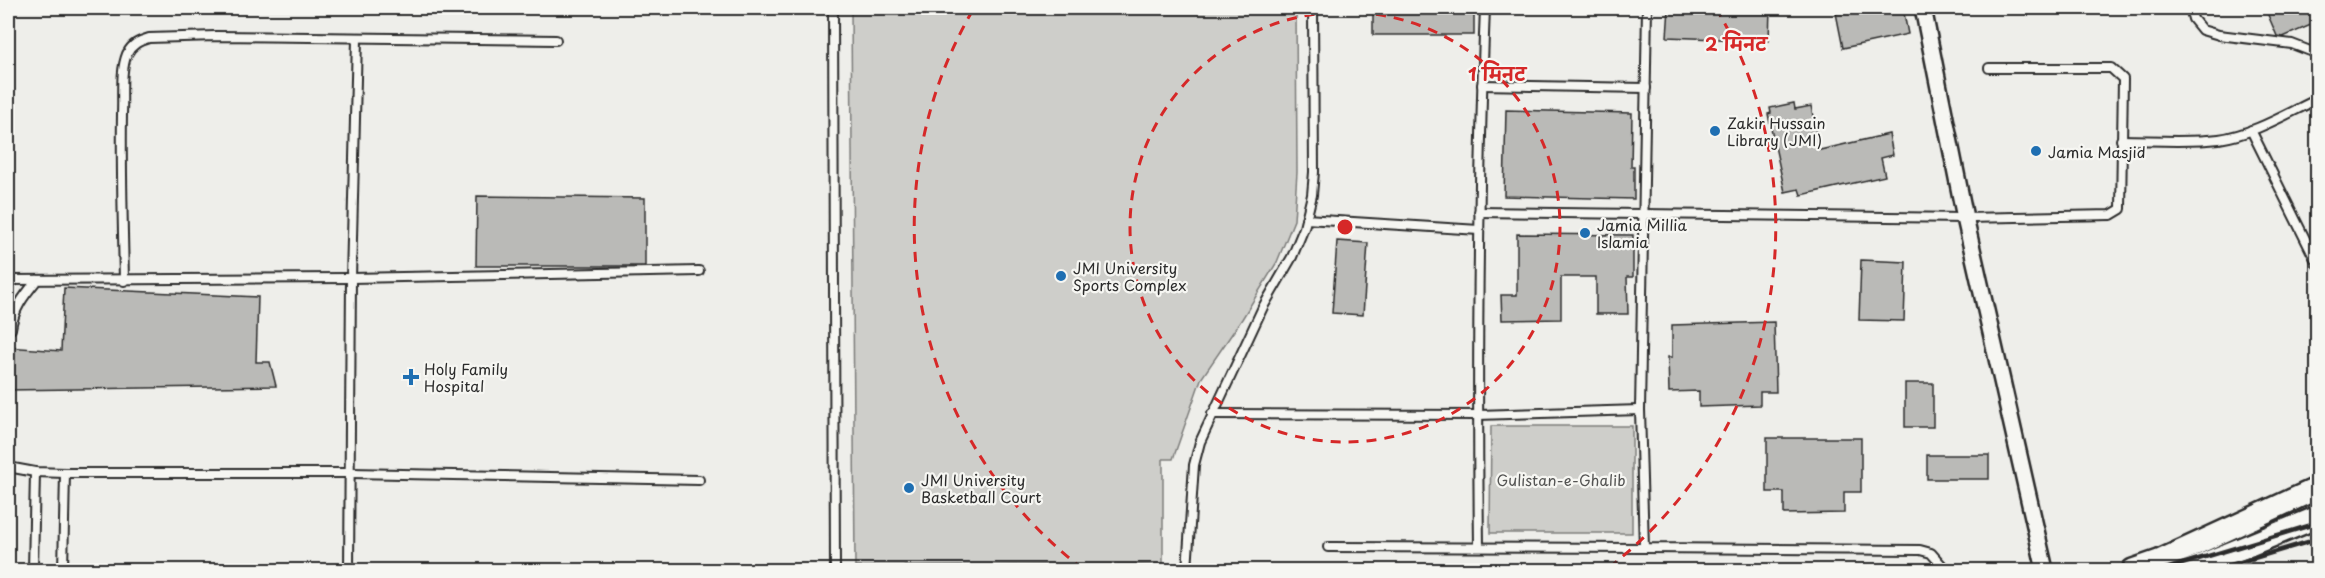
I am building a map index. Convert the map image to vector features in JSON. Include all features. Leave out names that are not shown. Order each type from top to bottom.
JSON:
[{"type":"main road","points":[[2133,570],[2159,561],[2318,488]]},
{"type":"main road","points":[[2189,570],[2318,517]]},
{"type":"street","points":[[1923,8],[1965,218],[2045,570]]},
{"type":"lane","points":[[833,8],[835,570]]},
{"type":"lane","points":[[1187,570],[1194,465],[1200,442],[1263,307],[1292,257],[1312,195],[1314,172],[1313,8]]},
{"type":"lane","points":[[1479,547],[1479,212],[1485,8]]},
{"type":"lane","points":[[1644,548],[1640,410],[1647,8]]},
{"type":"lane","points":[[2190,8],[2193,19],[2202,30],[2219,35],[2292,44],[2318,54]]},
{"type":"lane","points":[[124,281],[121,159],[123,82],[127,55],[132,46],[139,41],[149,38],[216,36],[555,40]]},
{"type":"lane","points":[[349,570],[351,278],[357,39]]},
{"type":"lane","points":[[1479,212],[1643,212],[1965,218],[2111,215],[2121,209],[2123,80],[2111,68],[1989,68]]},
{"type":"lane","points":[[1482,85],[1646,87]]},
{"type":"lane","points":[[2121,140],[2218,139],[2251,130],[2318,99]]},
{"type":"lane","points":[[2251,130],[2318,266]]},
{"type":"lane","points":[[1306,219],[1479,230]]},
{"type":"lane","points":[[8,280],[124,281],[699,271]]},
{"type":"lane","points":[[11,329],[13,315],[19,302],[37,280]]},
{"type":"lane","points":[[1212,414],[1478,415],[1640,410]]},
{"type":"lane","points":[[8,467],[35,472],[65,473],[351,472],[699,480]]},
{"type":"lane","points":[[33,570],[35,472]]},
{"type":"lane","points":[[63,570],[65,473]]},
{"type":"lane","points":[[1328,547],[1920,550],[1931,553],[1946,570]]},
{"type":"green space","name":"JMI University Sports Complex","points":[[851,8],[1296,8],[1297,172],[1294,220],[1277,262],[1201,379],[1173,459],[1163,459],[1163,564],[855,567]]},
{"type":"green space","name":"Gulistan-e-Ghalib","points":[[1491,426],[1632,426],[1632,533],[1490,533]]},
{"type":"building","points":[[1373,8],[1474,8],[1474,35],[1373,35]]},
{"type":"building","points":[[1669,8],[1770,8],[1769,41],[1667,37]]},
{"type":"building","points":[[1861,8],[1903,8],[1908,34],[1843,48],[1836,13]]},
{"type":"building","points":[[2265,8],[2318,8],[2318,22],[2283,37],[2277,36]]},
{"type":"building","points":[[1794,103],[1795,109],[1811,106],[1820,150],[1889,134],[1893,155],[1881,158],[1885,176],[1801,195],[1799,189],[1785,192],[1768,114],[1771,113],[1770,108]]},
{"type":"building","points":[[1506,110],[1632,113],[1631,167],[1634,167],[1634,199],[1504,196]]},
{"type":"building","points":[[477,196],[645,198],[645,266],[476,266]]},
{"type":"building","points":[[1517,234],[1633,235],[1633,277],[1627,277],[1628,314],[1596,314],[1596,277],[1561,277],[1561,319],[1502,320],[1501,295],[1517,295]]},
{"type":"building","points":[[1337,241],[1368,243],[1363,315],[1332,313]]},
{"type":"building","points":[[1861,260],[1906,262],[1904,321],[1859,320]]},
{"type":"building","points":[[64,288],[258,297],[256,362],[270,362],[276,386],[8,390],[8,347],[61,351]]},
{"type":"building","points":[[1774,322],[1776,392],[1760,392],[1760,405],[1699,407],[1699,391],[1669,392],[1668,357],[1672,357],[1672,325]]},
{"type":"building","points":[[1905,383],[1933,383],[1933,427],[1905,427]]},
{"type":"building","points":[[1767,438],[1861,438],[1861,492],[1844,492],[1844,513],[1784,514],[1784,492],[1767,492]]},
{"type":"building","points":[[1927,455],[1989,455],[1989,479],[1927,479]]},
{"type":"railway","points":[[2162,570],[2318,523]]},
{"type":"railway","points":[[2214,570],[2318,539]]},
{"type":"place","name":"Zakir Hussain Library (JMI)","points":[[1715,131]]},
{"type":"place","name":"Jamia Masjid","points":[[2036,151]]},
{"type":"place","name":"Jamia Millia Islamia","points":[[1585,233]]},
{"type":"place","name":"JMI University Sports Complex","points":[[1061,276]]},
{"type":"place","name":"Holy Family Hospital","points":[[411,377]]},
{"type":"place","name":"JMI University Basketball Court","points":[[909,488]]}]
